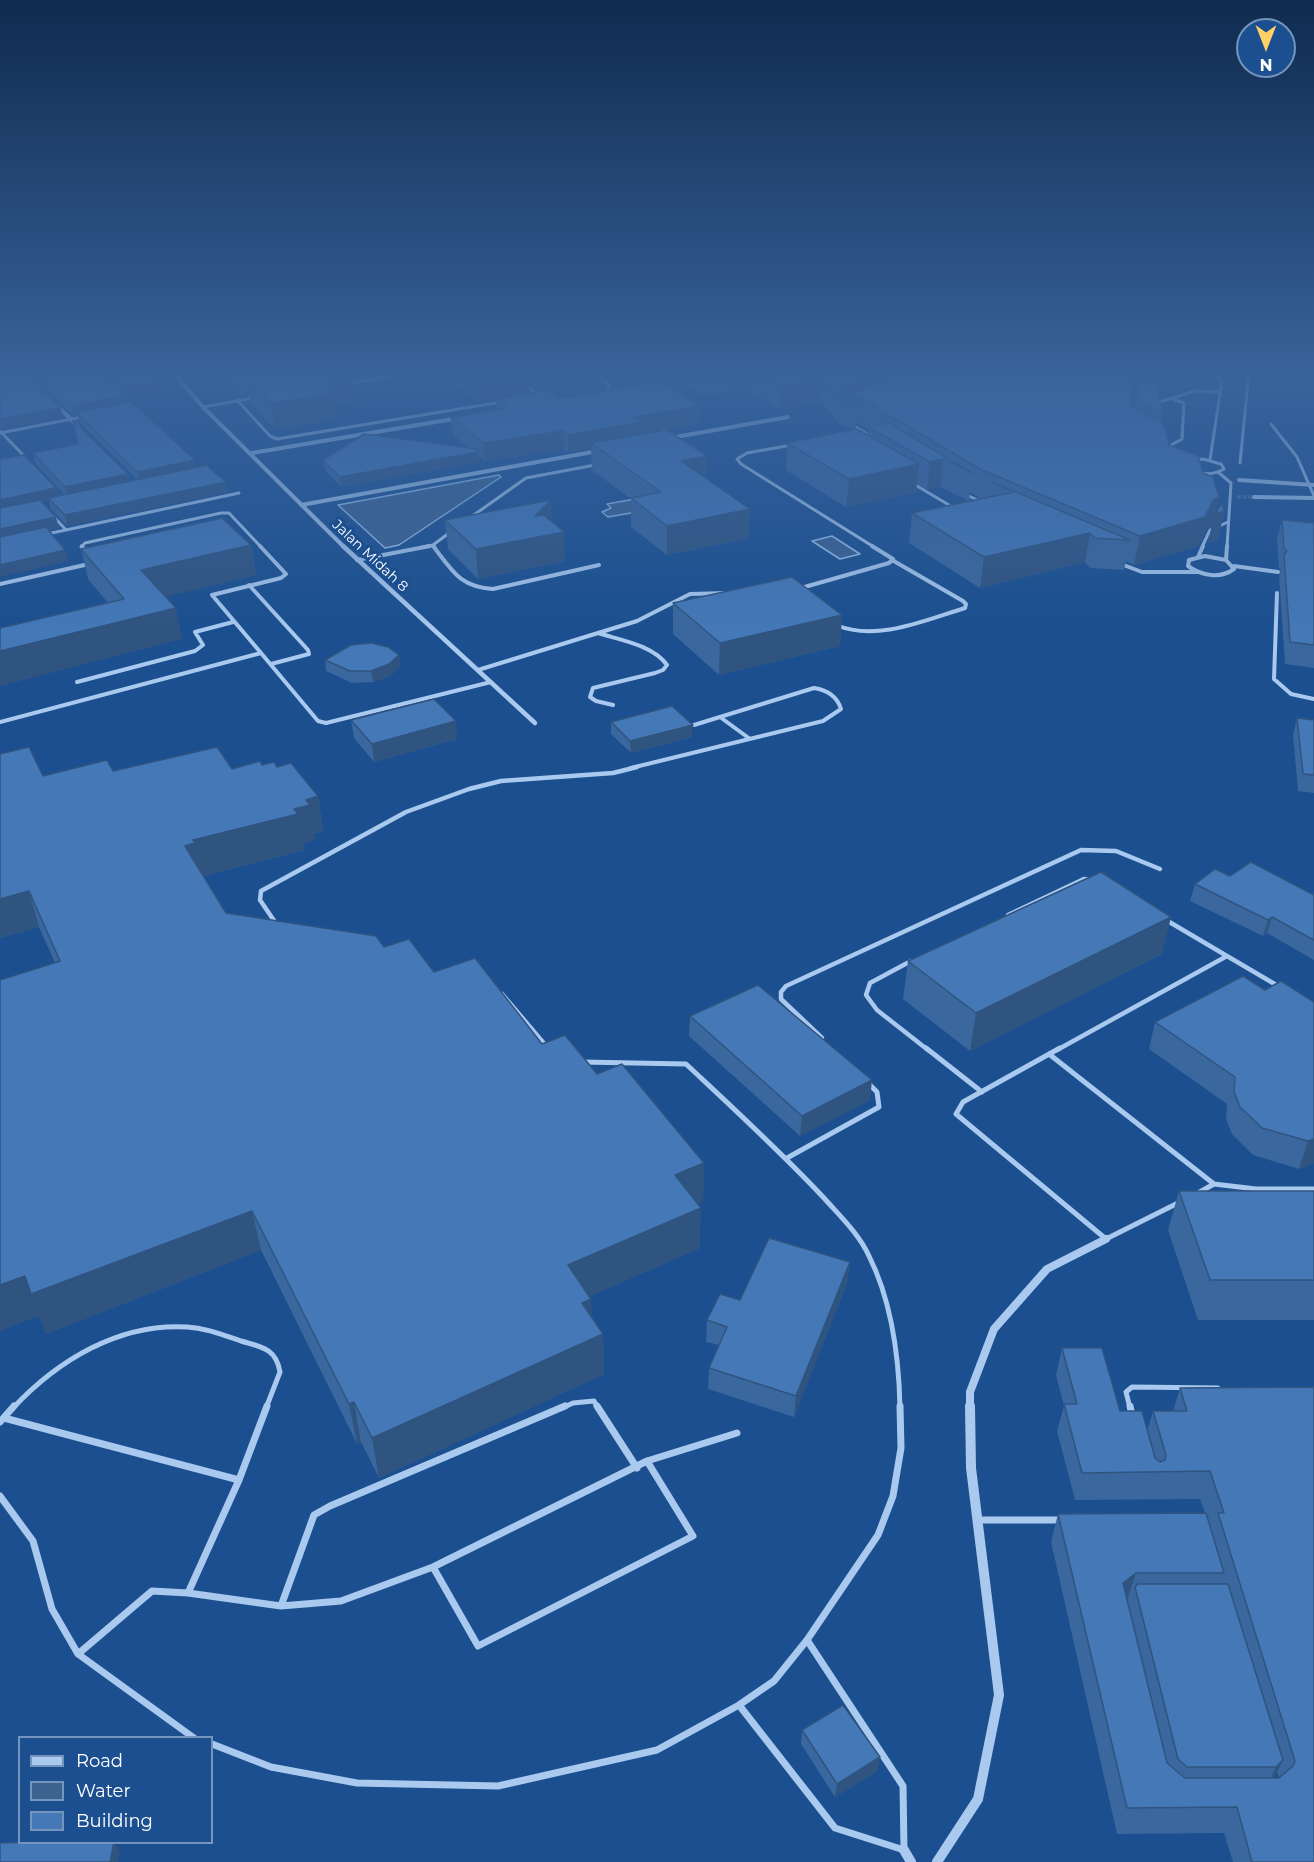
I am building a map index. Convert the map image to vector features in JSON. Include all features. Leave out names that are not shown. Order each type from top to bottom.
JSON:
[{"type":"street","name":"Jalan Midah 8","points":[[258,459],[357,560],[535,723]]},
{"type":"street","points":[[302,505],[553,459]]},
{"type":"street","points":[[1239,480],[1313,485]]},
{"type":"street","points":[[1254,497],[1314,497]]},
{"type":"street","points":[[937,1862],[978,1799],[999,1695],[971,1468],[970,1392],[994,1329],[1047,1269],[1106,1239]]},
{"type":"street","points":[[904,1850],[911,1862]]},
{"type":"lane","points":[[737,459],[741,464],[802,504],[888,555],[892,560],[963,600],[966,604],[965,608],[891,628],[859,632],[841,627],[832,621]]},
{"type":"lane","points":[[1240,459],[1240,463]]},
{"type":"lane","points":[[1297,459],[1313,485],[1314,497]]},
{"type":"lane","points":[[1190,460],[1210,460],[1224,466],[1224,469],[1218,472],[1200,473],[1189,470],[1183,463],[1190,460]]},
{"type":"lane","points":[[468,519],[526,478],[604,464]]},
{"type":"lane","points":[[1218,472],[1231,483],[1226,561]]},
{"type":"lane","points":[[905,479],[960,513]]},
{"type":"lane","points":[[961,491],[986,504]]},
{"type":"lane","points":[[44,535],[239,493]]},
{"type":"lane","points":[[0,584],[93,563],[81,548],[85,543],[221,513],[230,513],[286,574],[281,578],[212,595],[232,622],[271,664],[318,721],[326,723],[491,682]]},
{"type":"lane","points":[[51,514],[66,530]]},
{"type":"lane","points":[[1197,572],[1188,563],[1198,557],[1210,530],[1228,522]]},
{"type":"lane","points":[[231,530],[243,527]]},
{"type":"lane","points":[[357,560],[433,545],[451,532]]},
{"type":"lane","points":[[433,545],[466,585],[477,589],[493,589],[598,565]]},
{"type":"lane","points":[[1198,557],[1226,561],[1234,566],[1278,572]]},
{"type":"lane","points":[[800,588],[889,563],[892,560]]},
{"type":"lane","points":[[1112,560],[1142,572],[1197,572],[1221,575],[1232,572],[1234,566]]},
{"type":"lane","points":[[249,585],[308,650],[309,654],[304,657],[271,664]]},
{"type":"lane","points":[[478,670],[637,621],[690,594],[714,591],[733,593]]},
{"type":"lane","points":[[1277,593],[1274,679],[1293,696],[1314,699]]},
{"type":"lane","points":[[77,682],[195,651],[203,645],[195,632],[232,622]]},
{"type":"lane","points":[[598,633],[647,649],[665,661],[667,665],[663,670],[655,673],[593,688],[590,697],[596,701],[613,705]]},
{"type":"lane","points":[[0,722],[261,653]]},
{"type":"lane","points":[[284,935],[260,900],[261,891],[406,812],[469,789],[501,781],[613,773],[823,721],[842,706],[823,689],[814,688],[727,713],[694,726]]},
{"type":"lane","points":[[720,717],[750,739]]},
{"type":"lane","points":[[829,1045],[781,999],[781,992],[786,986],[1082,850],[1116,850],[1160,869]]},
{"type":"lane","points":[[1000,919],[1084,879],[1098,880]]},
{"type":"lane","points":[[1158,915],[1285,990]]},
{"type":"lane","points":[[1185,1199],[1106,1239],[956,1114],[963,1102],[1227,956]]},
{"type":"lane","points":[[916,959],[870,983],[866,994],[877,1010],[982,1092]]},
{"type":"lane","points":[[497,988],[550,1050]]},
{"type":"lane","points":[[1049,1054],[1214,1184],[1256,1189],[1314,1189]]},
{"type":"lane","points":[[213,1744],[271,1767],[357,1783],[498,1786],[657,1750],[739,1705],[774,1681],[807,1640],[878,1535],[893,1496],[901,1448],[899,1373],[893,1332],[883,1291],[869,1255],[849,1226],[787,1158],[686,1065],[671,1062],[570,1062]]},
{"type":"lane","points":[[787,1158],[879,1107],[877,1092],[861,1076]]},
{"type":"lane","points":[[1195,1194],[1214,1184]]},
{"type":"lane","points":[[2,1420],[54,1370],[92,1347],[152,1328],[177,1326],[207,1329],[269,1349],[279,1359],[280,1372],[239,1480],[188,1593]]},
{"type":"lane","points":[[1134,1422],[1126,1392],[1132,1387],[1223,1388]]},
{"type":"lane","points":[[281,1606],[314,1515],[330,1506],[573,1403],[594,1401],[637,1468]]},
{"type":"lane","points":[[2,1420],[239,1480]]},
{"type":"lane","points":[[78,1654],[152,1591],[188,1593],[281,1606],[341,1601],[433,1567],[637,1468],[647,1461],[737,1433]]},
{"type":"lane","points":[[433,1567],[478,1646],[693,1536],[647,1461]]},
{"type":"lane","points":[[0,1496],[33,1541],[52,1609],[78,1654],[193,1736]]},
{"type":"lane","points":[[976,1520],[1072,1520]]},
{"type":"lane","points":[[739,1705],[835,1828],[904,1850],[903,1786],[807,1640]]},
{"type":"water","points":[[499,475],[501,477],[399,545],[385,548],[338,505]]},
{"type":"water","points":[[635,499],[648,510],[608,517],[602,512],[611,508],[607,504]]},
{"type":"water","points":[[832,536],[860,554],[840,559],[812,541]]},
{"type":"building","points":[[0,459],[28,459],[56,488],[0,500]]},
{"type":"building","points":[[39,459],[113,459],[128,474],[65,487]]},
{"type":"building","points":[[124,459],[195,460],[137,472]]},
{"type":"building","points":[[325,459],[440,459],[340,477],[323,460]]},
{"type":"building","points":[[614,459],[692,459],[681,461],[750,509],[667,526],[631,498],[661,492]]},
{"type":"building","points":[[814,459],[910,459],[919,464],[849,479]]},
{"type":"building","points":[[924,459],[949,459],[972,473],[943,459],[930,462]]},
{"type":"building","points":[[963,459],[1199,459],[1203,473],[1213,477],[1219,497],[1213,500],[1205,517],[1140,536],[980,469]]},
{"type":"building","points":[[206,465],[226,482],[65,515],[48,498],[204,466]]},
{"type":"building","points":[[992,482],[1130,540],[1095,538],[1090,533],[984,557],[912,513],[1014,492]]},
{"type":"building","points":[[40,500],[56,517],[0,529],[0,508]]},
{"type":"building","points":[[551,500],[535,516],[544,515],[564,532],[476,549],[445,520]]},
{"type":"building","points":[[1222,503],[1224,511],[1215,514]]},
{"type":"building","points":[[222,518],[251,545],[141,570],[176,608],[0,651],[0,628],[124,599],[81,549]]},
{"type":"building","points":[[1282,520],[1314,523],[1314,645],[1290,642],[1284,555],[1287,551],[1284,548]]},
{"type":"building","points":[[46,527],[65,550],[0,565],[0,537]]},
{"type":"building","points":[[792,577],[842,615],[720,643],[673,603]]},
{"type":"building","points":[[371,643],[388,647],[399,655],[389,664],[371,671],[350,671],[325,660],[351,645]]},
{"type":"building","points":[[434,699],[456,721],[372,744],[351,720]]},
{"type":"building","points":[[672,706],[693,725],[630,741],[611,722]]},
{"type":"building","points":[[1297,718],[1314,720],[1314,775],[1303,774]]},
{"type":"building","points":[[29,747],[43,776],[107,760],[113,771],[217,747],[232,769],[260,761],[262,765],[274,762],[277,767],[291,763],[318,796],[306,800],[310,805],[294,809],[298,814],[193,840],[195,843],[185,846],[226,913],[376,936],[384,947],[409,939],[434,972],[475,958],[542,1044],[565,1035],[597,1074],[622,1064],[704,1163],[675,1175],[701,1208],[568,1265],[591,1299],[582,1303],[603,1334],[372,1438],[354,1402],[349,1404],[252,1211],[31,1294],[25,1276],[0,1285],[0,980],[60,961],[29,891],[0,899],[0,754]]},
{"type":"building","points":[[1251,862],[1314,895],[1314,940],[1272,917],[1268,920],[1195,884],[1215,869],[1230,876]]},
{"type":"building","points":[[1101,872],[1171,917],[976,1013],[908,961]]},
{"type":"building","points":[[1243,976],[1265,990],[1281,981],[1314,1002],[1314,1139],[1308,1141],[1262,1128],[1240,1107],[1234,1092],[1235,1077],[1155,1022]]},
{"type":"building","points":[[758,985],[872,1080],[802,1116],[690,1016]]},
{"type":"building","points":[[1179,1191],[1314,1191],[1314,1280],[1210,1280]]},
{"type":"building","points":[[769,1238],[850,1262],[796,1396],[709,1368],[727,1327],[707,1320],[720,1294],[740,1300]]},
{"type":"building","points":[[1062,1348],[1102,1348],[1120,1411],[1142,1411],[1155,1458],[1160,1462],[1165,1460],[1166,1455],[1153,1411],[1187,1411],[1180,1388],[1314,1387],[1314,1862],[1252,1862],[1237,1807],[1127,1808],[1058,1514],[1206,1513],[1224,1573],[1136,1573],[1123,1583],[1167,1763],[1185,1778],[1279,1778],[1293,1766],[1295,1761],[1218,1513],[1224,1513],[1210,1471],[1082,1473],[1064,1404],[1077,1404]]},
{"type":"building","points":[[1138,1584],[1228,1584],[1283,1760],[1276,1767],[1187,1767],[1178,1759],[1135,1587]]},
{"type":"building","points":[[843,1705],[880,1757],[837,1784],[802,1730]]},
{"type":"building","points":[[0,1843],[114,1844],[110,1862],[0,1862]]},
{"type":"tunnel","points":[[1237,497],[1254,497]]}]
